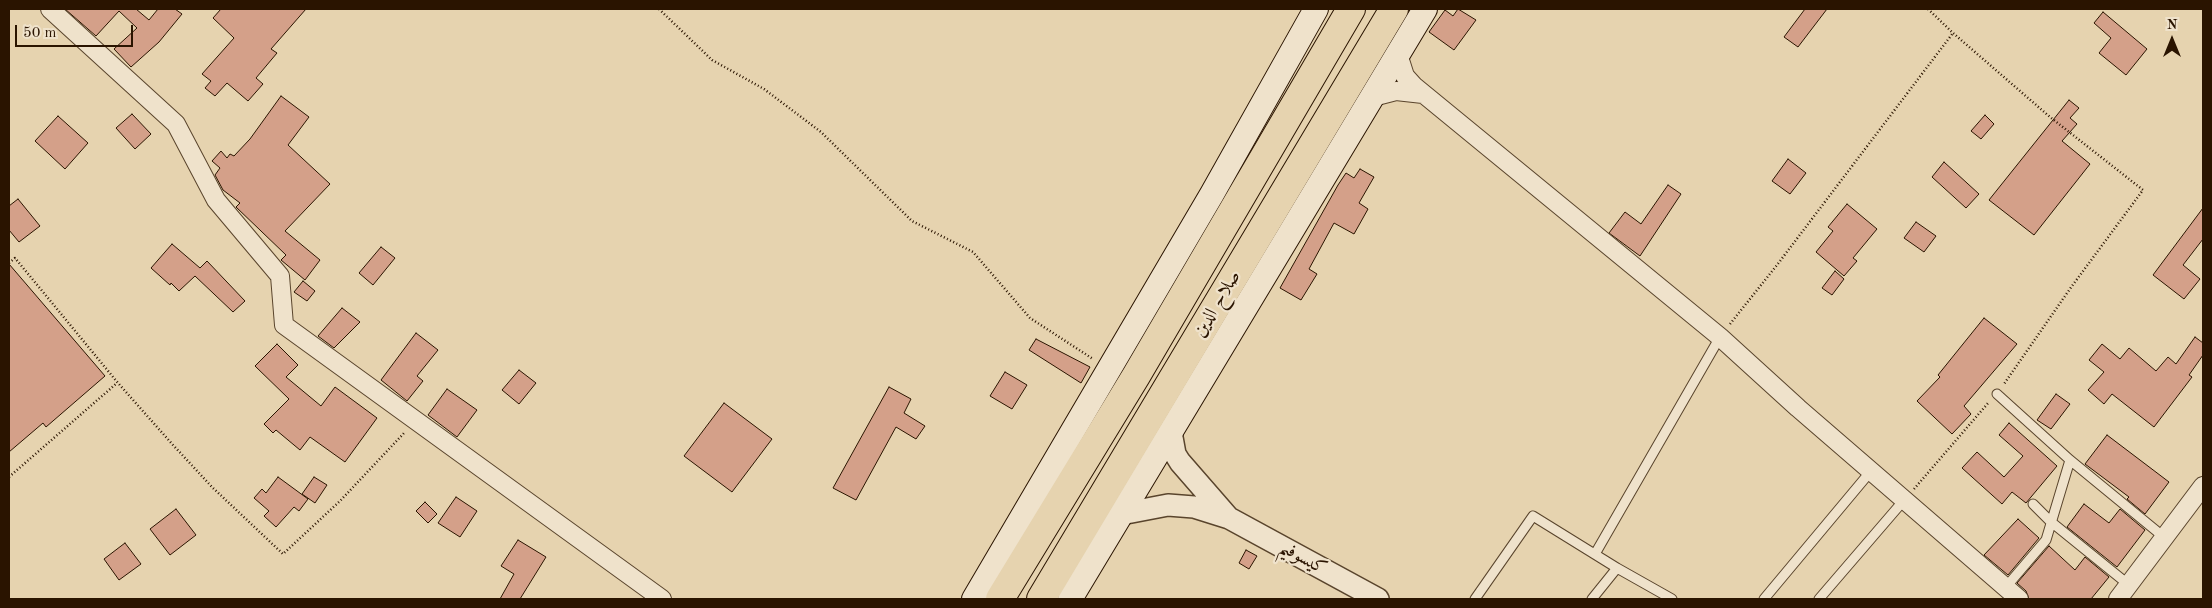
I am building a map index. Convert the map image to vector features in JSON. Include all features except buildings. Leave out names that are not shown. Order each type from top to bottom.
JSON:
[{"type":"highway","name":"صلاح الدين","points":[[1000,599],[1136,376],[1351,9]]},
{"type":"highway","name":"صلاح الدين","points":[[1041,599],[1394,9]]},
{"type":"main road","points":[[974,599],[1109,366],[1212,194],[1316,9]]},
{"type":"main road","points":[[1070,599],[1312,199],[1369,98],[1425,9]]},
{"type":"street","points":[[50,9],[176,124],[216,200],[280,276],[284,325],[662,599]]},
{"type":"street","points":[[1398,54],[1405,76],[1423,94],[1720,338],[1798,408],[2020,599]]},
{"type":"street","points":[[1369,98],[1396,91],[1423,94]]},
{"type":"street","name":"كيسوفيم","points":[[1171,432],[1175,454],[1180,462],[1229,518]]},
{"type":"street","points":[[2118,599],[2203,486]]},
{"type":"street","name":"كيسوفيم","points":[[1121,514],[1168,505],[1194,508],[1229,518],[1378,599]]},
{"type":"lane","points":[[1595,554],[1720,338]]},
{"type":"lane","points":[[1997,394],[2070,460],[2165,538]]},
{"type":"lane","points":[[2006,587],[2046,540],[2050,521],[2070,460]]},
{"type":"lane","points":[[1764,599],[1871,471]]},
{"type":"lane","points":[[1819,599],[1906,499]]},
{"type":"lane","points":[[2033,504],[2050,521],[2129,585]]},
{"type":"lane","points":[[1475,599],[1532,516],[1672,599]]},
{"type":"lane","points":[[1592,599],[1617,568]]},
{"type":"path","points":[[659,9],[712,60],[764,89],[821,132],[912,222],[973,252],[1030,318],[1088,357],[1109,366]]},
{"type":"path","points":[[1906,499],[1997,394],[2072,286],[2144,190],[2050,117],[1928,9]]},
{"type":"path","points":[[1720,338],[1953,33]]},
{"type":"path","points":[[9,262],[15,258],[118,383],[212,487],[283,554],[340,501],[415,421]]},
{"type":"path","points":[[9,477],[118,383]]}]
